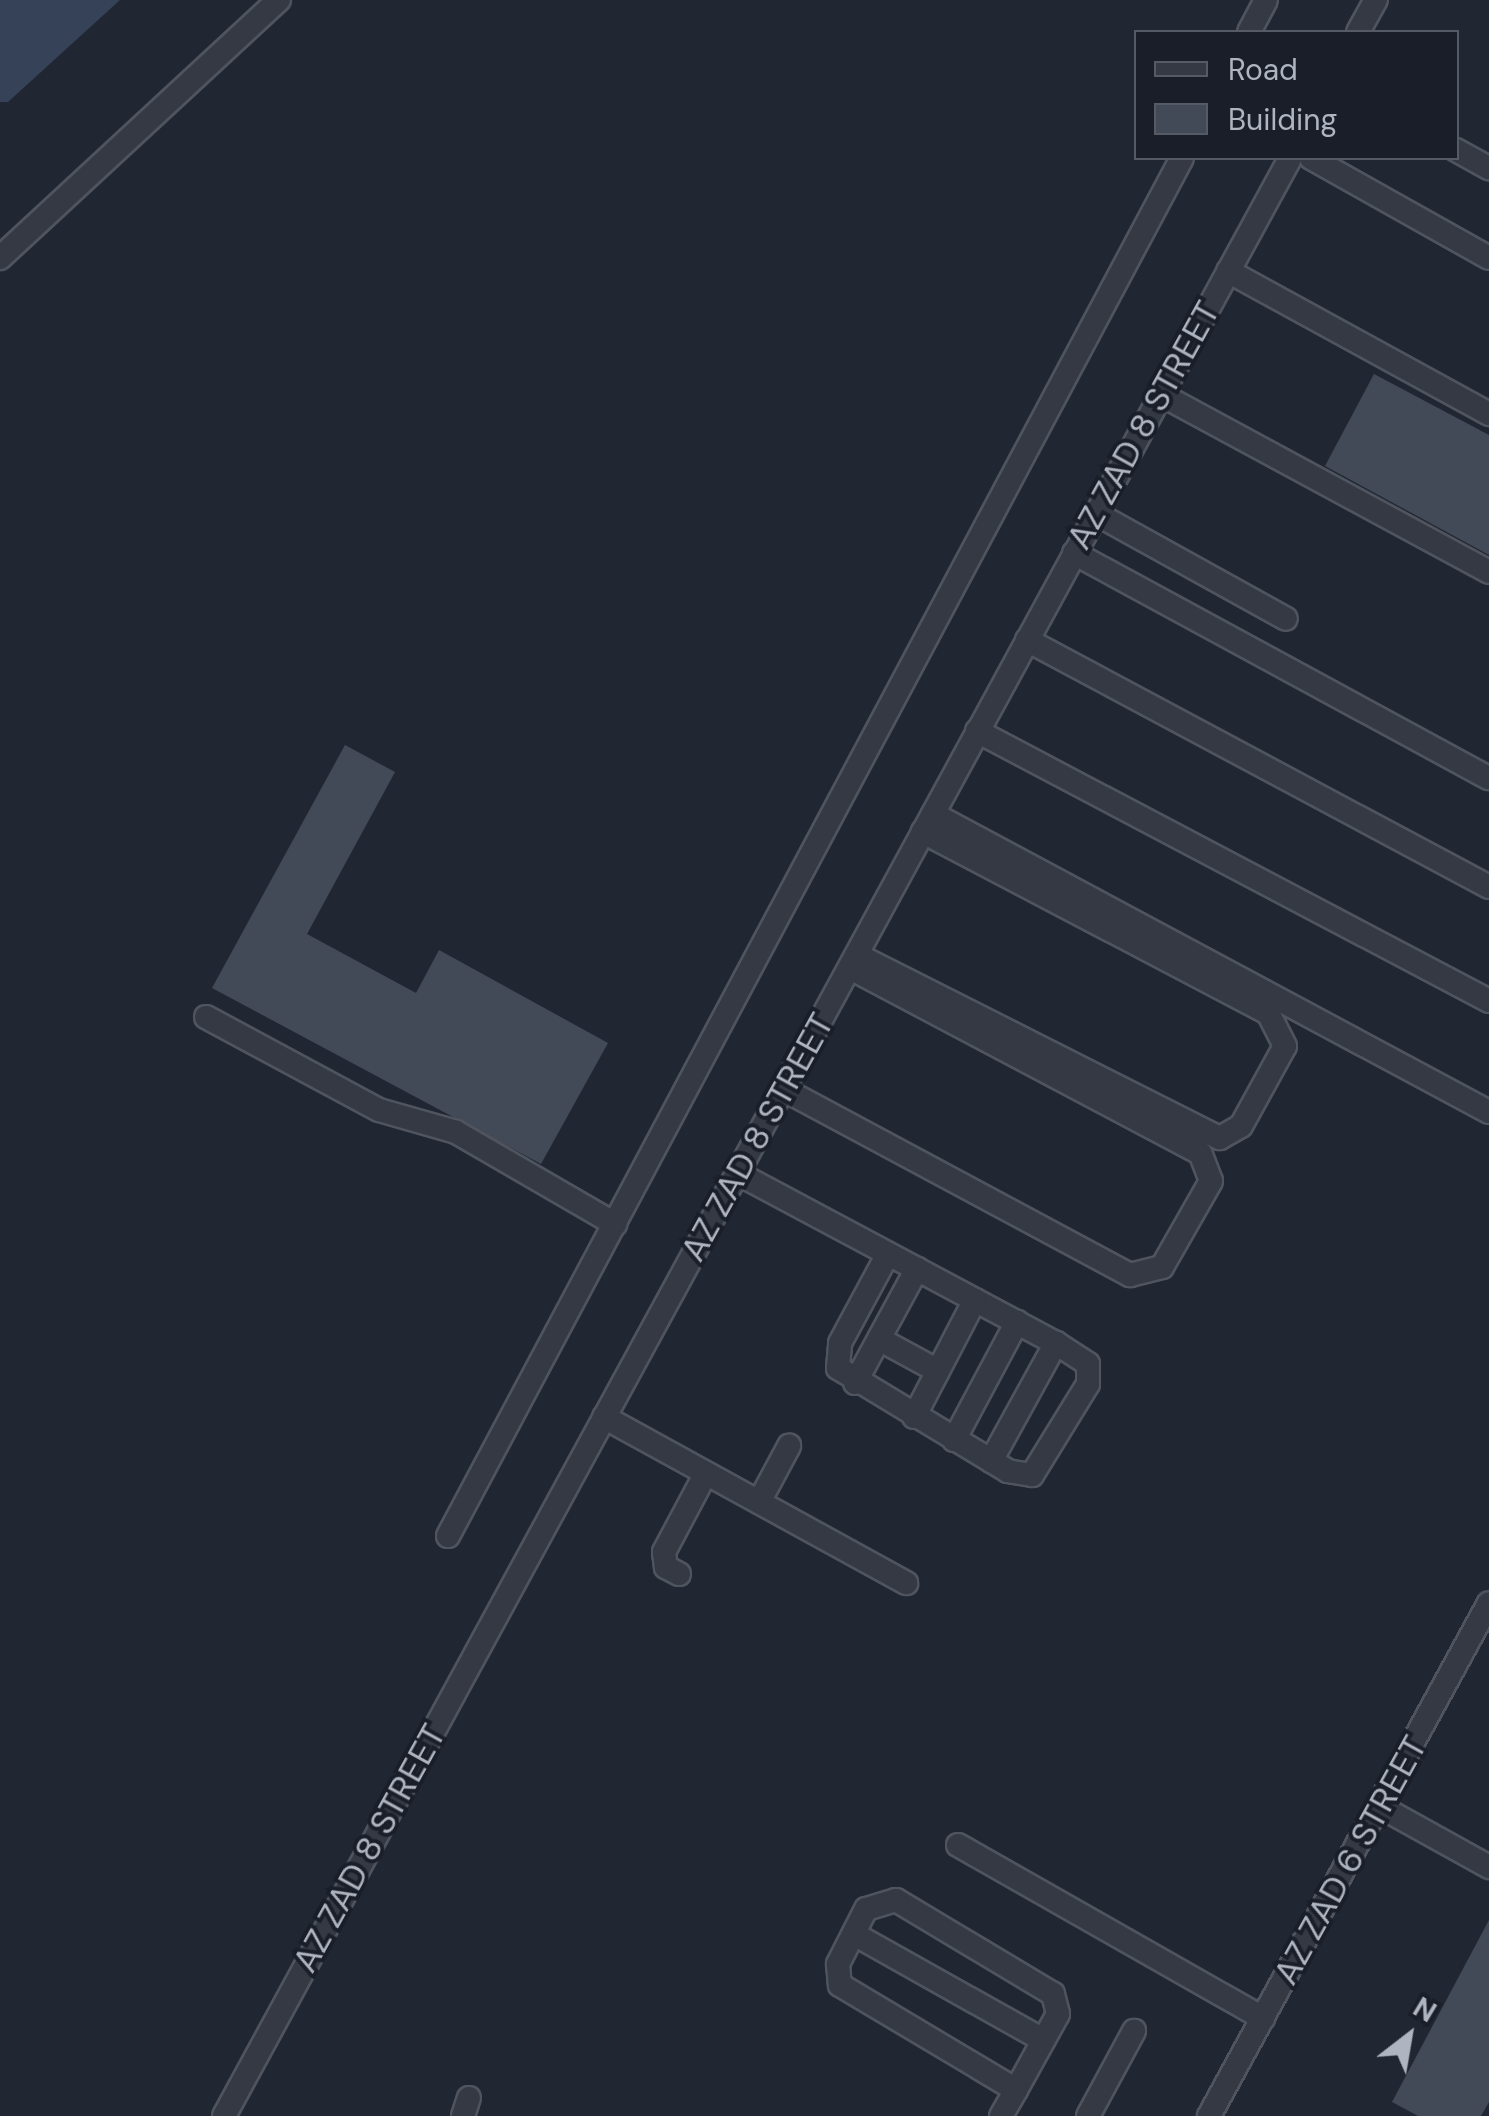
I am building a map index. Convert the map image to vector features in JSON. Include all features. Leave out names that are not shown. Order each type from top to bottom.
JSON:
[{"type":"street","points":[[0,258],[279,0]]},
{"type":"street","points":[[1250,30],[1266,0]]},
{"type":"street","points":[[1359,30],[1376,0]]},
{"type":"street","points":[[1459,152],[1489,168]]},
{"type":"street","points":[[448,1536],[1181,160]]},
{"type":"street","name":"AZ ZAD 8 STREET","points":[[224,2116],[1289,160]]},
{"type":"street","points":[[1315,160],[1489,258]]},
{"type":"street","points":[[1228,271],[1489,414]]},
{"type":"street","points":[[1160,394],[1489,572]]},
{"type":"street","points":[[1095,513],[1286,619]]},
{"type":"street","points":[[1074,553],[1489,778]]},
{"type":"street","points":[[1027,640],[1489,886]]},
{"type":"street","points":[[977,731],[1489,1002]]},
{"type":"street","points":[[853,961],[1220,1138],[1241,1126],[1285,1046],[1268,1013],[928,823]]},
{"type":"street","points":[[928,823],[1489,1112]]},
{"type":"street","points":[[783,1089],[1130,1275],[1162,1267],[1211,1181],[1200,1153],[853,961]]},
{"type":"street","points":[[206,1017],[368,1105],[456,1132],[615,1224]]},
{"type":"street","points":[[737,1173],[1056,1343],[1088,1364],[1088,1384],[1032,1474],[991,1461],[856,1383],[836,1354],[888,1254]]},
{"type":"street","points":[[856,1383],[917,1269]]},
{"type":"street","points":[[914,1417],[975,1300]]},
{"type":"street","points":[[954,1440],[1016,1322]]},
{"type":"street","points":[[879,1339],[938,1371]]},
{"type":"street","points":[[991,1461],[1056,1343]]},
{"type":"street","points":[[604,1417],[906,1583]]},
{"type":"street","points":[[758,1502],[788,1446]]},
{"type":"street","points":[[679,1574],[662,1559],[706,1473]]},
{"type":"street","name":"AZ ZAD 6 STREET","points":[[1210,2116],[1489,1602]]},
{"type":"street","points":[[1379,1806],[1489,1867]]},
{"type":"street","points":[[958,1845],[1263,2018]]},
{"type":"street","points":[[985,2116],[1009,2086],[1044,2040],[1058,2014],[1047,1987],[896,1900],[866,1909],[837,1975],[850,1995],[1009,2086]]},
{"type":"street","points":[[854,1934],[1044,2040]]},
{"type":"street","points":[[1088,2116],[1134,2031]]},
{"type":"street","points":[[1001,2116],[1009,2086]]},
{"type":"water","points":[[0,0],[120,0],[8,102],[0,102]]},
{"type":"building","points":[[1374,374],[1489,435],[1489,555],[1325,466]]},
{"type":"building","points":[[345,745],[395,772],[307,934],[416,993],[439,950],[608,1043],[541,1164],[212,988]]},
{"type":"building","points":[[1489,1920],[1489,2102],[1481,2116],[1418,2116],[1392,2102]]}]
